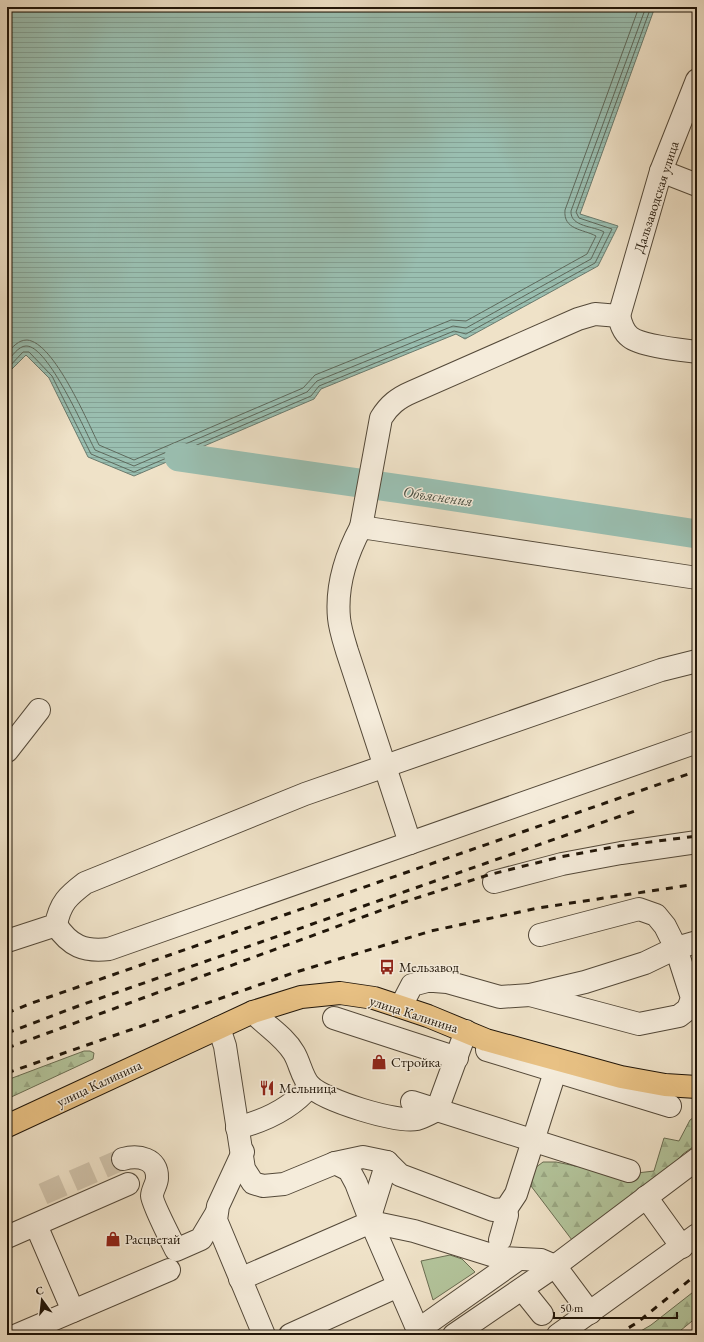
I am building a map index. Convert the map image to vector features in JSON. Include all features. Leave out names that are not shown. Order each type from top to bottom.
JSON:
[{"type":"main road","name":"улица Калинина","points":[[7,1126],[253,1012],[301,997],[340,994],[374,998],[401,1006],[462,1044],[486,1040],[533,1054],[621,1076],[665,1085],[697,1087]]},
{"type":"street","name":"Дальзаводская улица","points":[[619,316],[661,171],[697,80]]},
{"type":"street","points":[[661,171],[697,185]]},
{"type":"street","points":[[410,843],[346,651],[339,620],[338,588],[352,544],[361,527],[372,460],[381,418],[388,407],[398,398],[578,319],[595,314],[619,316],[623,330],[631,338],[645,343],[697,352]]},
{"type":"street","points":[[361,527],[697,578]]},
{"type":"street","points":[[697,661],[660,670],[305,794],[85,883],[70,895],[59,909],[56,925],[64,937],[80,947],[95,951],[109,949],[697,742]]},
{"type":"street","points":[[7,750],[39,710]]},
{"type":"street","points":[[494,882],[562,864],[620,853],[697,842]]},
{"type":"street","points":[[530,995],[639,1024],[679,1016],[688,1009],[694,997],[676,948],[665,926],[656,915],[639,909],[540,935]]},
{"type":"street","points":[[7,941],[56,925]]},
{"type":"street","points":[[401,1006],[412,985],[427,981],[447,982],[500,997],[530,995],[585,982],[645,963],[676,948],[697,942]]},
{"type":"street","points":[[253,1012],[268,1027],[281,1036],[294,1054],[310,1086],[354,1108],[401,1119],[417,1119],[437,1110],[462,1044]]},
{"type":"street","points":[[334,1018],[462,1044],[670,1106]]},
{"type":"street","points":[[220,1028],[225,1046],[237,1128],[243,1152],[244,1169],[253,1183],[263,1186],[284,1184],[335,1162],[362,1157],[387,1162],[400,1175],[494,1210],[506,1209]]},
{"type":"street","points":[[500,1240],[507,1215],[506,1209],[516,1194],[555,1072]]},
{"type":"street","points":[[237,1128],[266,1118],[298,1100],[310,1086]]},
{"type":"street","points":[[412,1102],[533,1142],[629,1171]]},
{"type":"street","points":[[123,1159],[141,1156],[149,1160],[155,1167],[157,1177],[152,1197],[176,1250],[201,1239],[217,1210],[243,1152]]},
{"type":"street","points":[[454,1335],[555,1266],[697,1159]]},
{"type":"street","points":[[335,1162],[349,1170],[356,1183],[398,1286],[419,1332],[517,1260]]},
{"type":"street","points":[[371,1222],[372,1210],[387,1162]]},
{"type":"street","points":[[253,1183],[217,1210],[216,1220],[264,1335]]},
{"type":"street","points":[[7,1237],[128,1184]]},
{"type":"street","points":[[558,1335],[690,1241],[646,1197]]},
{"type":"street","points":[[240,1279],[371,1222],[414,1231],[501,1258],[541,1260],[555,1266],[590,1313]]},
{"type":"street","points":[[36,1225],[73,1311]]},
{"type":"street","points":[[17,1335],[39,1331],[73,1311],[169,1270]]},
{"type":"street","points":[[290,1335],[398,1286]]},
{"type":"street","points":[[522,1289],[542,1314]]},
{"type":"green space","points":[[84,1051],[94,1053],[93,1059],[7,1099],[7,1080]]},
{"type":"green space","points":[[697,1115],[697,1144],[683,1154],[663,1175],[572,1240],[531,1186],[535,1168],[543,1162],[556,1162],[620,1175],[654,1171],[664,1138],[679,1141],[690,1120]]},
{"type":"green space","points":[[450,1255],[462,1259],[475,1272],[433,1300],[421,1261]]},
{"type":"green space","points":[[697,1289],[697,1317],[675,1335],[634,1335],[651,1325]]},
{"type":"water","points":[[7,7],[655,7],[580,214],[618,226],[598,266],[465,339],[456,334],[321,389],[314,399],[134,476],[88,457],[49,378],[26,355],[7,374]]},
{"type":"waterway","name":"Объяснения","points":[[179,457],[697,534]]},
{"type":"tunnel","points":[[43,1194],[123,1159]]},
{"type":"railway","points":[[7,1013],[697,771]]},
{"type":"railway","points":[[7,1033],[81,1005],[635,811]]},
{"type":"railway","points":[[7,1048],[401,903],[488,875],[560,857],[619,846],[697,836]]},
{"type":"railway","points":[[7,1073],[293,973],[431,931],[538,908],[697,884]]},
{"type":"railway","points":[[617,1335],[638,1322],[697,1274]]},
{"type":"place","name":"Мельзавод","points":[[387,967]]},
{"type":"place","name":"Стройка","points":[[379,1062]]},
{"type":"place","name":"Мельница","points":[[267,1088]]},
{"type":"place","name":"Расцветай","points":[[113,1239]]}]
